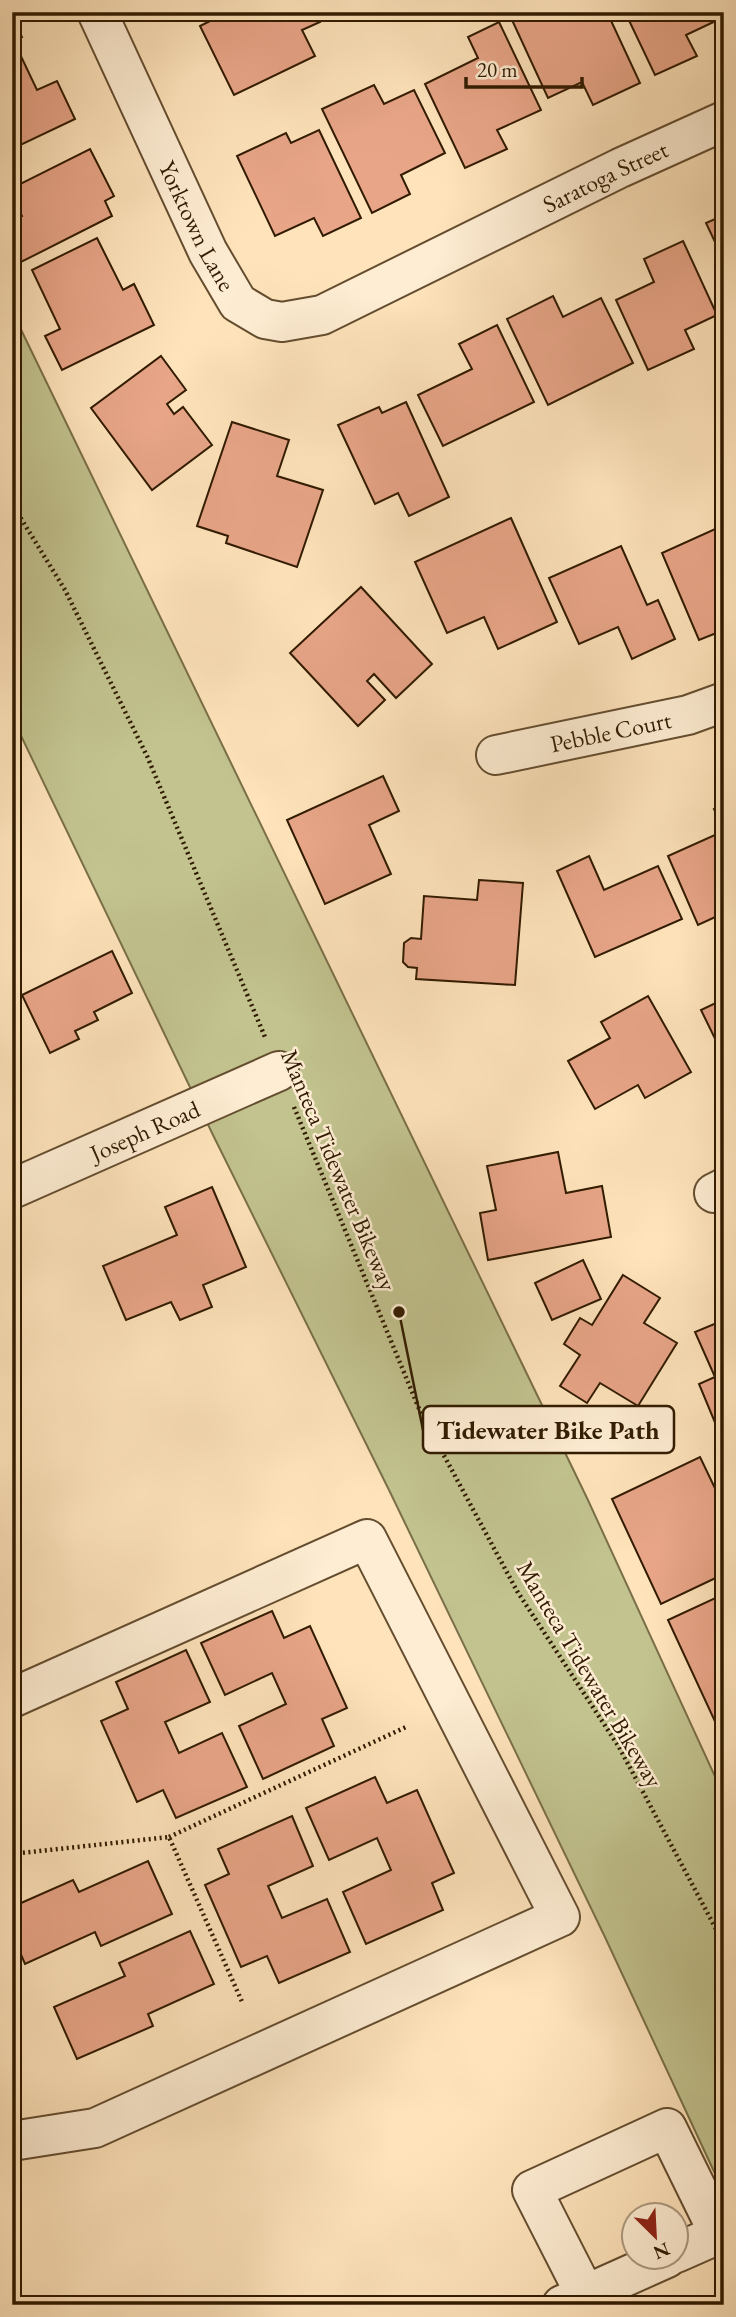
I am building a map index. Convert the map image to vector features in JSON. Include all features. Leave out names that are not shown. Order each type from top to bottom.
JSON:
[{"type":"street","name":"Yorktown Lane","points":[[97,12],[208,252],[238,303],[265,319],[282,323],[322,316],[488,233]]},
{"type":"street","name":"Saratoga Street","points":[[488,233],[620,167],[724,121]]},
{"type":"street","name":"Pebble Court","points":[[496,755],[688,715],[724,702]]},
{"type":"street","name":"Joseph Road","points":[[12,1189],[279,1071]]},
{"type":"street","points":[[12,1698],[367,1539],[560,1917],[95,2128],[12,2141]]},
{"type":"street","points":[[636,2272],[573,2300],[532,2190],[667,2128],[719,2234],[690,2247]]},
{"type":"path","name":"Manteca Tidewater Bikeway","points":[[12,504],[65,590],[147,756],[420,1411],[517,1591],[619,1746],[724,1944]]},
{"type":"path","points":[[12,1854],[169,1837],[406,1727]]},
{"type":"path","points":[[169,1837],[243,2004]]},
{"type":"green space","points":[[12,311],[587,1498],[724,1796],[724,2193],[604,1935],[12,717]]},
{"type":"building","points":[[228,12],[315,12],[320,22],[302,30],[315,56],[234,95],[200,26]]},
{"type":"building","points":[[529,12],[607,12],[640,83],[593,105],[582,82],[548,98],[512,20]]},
{"type":"building","points":[[625,12],[724,12],[724,17],[686,35],[697,56],[655,75]]},
{"type":"building","points":[[12,18],[22,37],[12,42]]},
{"type":"building","points":[[499,22],[541,110],[497,130],[507,149],[465,168],[425,84],[478,58],[468,37]]},
{"type":"building","points":[[18,50],[37,90],[57,81],[75,119],[12,149],[12,53]]},
{"type":"building","points":[[374,85],[384,104],[414,90],[445,153],[401,175],[410,194],[372,213],[322,109]]},
{"type":"building","points":[[319,130],[361,218],[323,236],[314,218],[275,236],[237,156],[286,133],[291,143]]},
{"type":"building","points":[[90,149],[114,196],[105,201],[112,216],[19,263],[12,250],[12,222],[22,216],[12,195],[12,188]]},
{"type":"building","points":[[724,215],[724,261],[706,223]]},
{"type":"building","points":[[97,238],[123,290],[134,284],[154,325],[62,370],[45,336],[60,329],[32,270]]},
{"type":"building","points":[[683,241],[717,315],[685,330],[694,349],[648,370],[616,300],[654,282],[644,259]]},
{"type":"building","points":[[553,296],[563,317],[601,298],[633,363],[548,405],[507,319]]},
{"type":"building","points":[[497,325],[534,402],[443,446],[418,395],[472,369],[459,344]]},
{"type":"building","points":[[161,356],[186,390],[167,404],[174,414],[183,407],[212,445],[152,490],[91,408]]},
{"type":"building","points":[[406,402],[449,497],[409,516],[398,493],[375,504],[338,425],[379,407],[382,413]]},
{"type":"building","points":[[232,422],[289,440],[277,476],[323,490],[297,567],[226,543],[228,536],[197,526]]},
{"type":"building","points":[[511,518],[557,622],[498,649],[484,617],[447,633],[415,562]]},
{"type":"building","points":[[724,525],[724,584],[721,585],[724,590],[724,630],[699,640],[662,553]]},
{"type":"building","points":[[621,546],[647,605],[658,600],[675,639],[632,659],[618,627],[579,644],[549,578]]},
{"type":"building","points":[[361,587],[432,664],[396,698],[374,674],[367,681],[385,700],[358,726],[290,653]]},
{"type":"building","points":[[383,776],[399,811],[369,825],[391,874],[325,904],[287,820]]},
{"type":"building","points":[[724,805],[724,831],[714,809]]},
{"type":"building","points":[[724,831],[724,913],[698,925],[668,856]]},
{"type":"building","points":[[589,856],[604,890],[658,866],[682,919],[595,957],[557,871]]},
{"type":"building","points":[[479,880],[523,883],[515,985],[416,979],[417,968],[408,967],[403,962],[404,943],[411,938],[421,939],[424,896],[477,900]]},
{"type":"building","points":[[112,951],[132,993],[94,1012],[98,1020],[75,1031],[79,1039],[50,1053],[22,995]]},
{"type":"building","points":[[648,996],[691,1072],[645,1098],[638,1085],[595,1109],[568,1061],[610,1038],[601,1022]]},
{"type":"building","points":[[724,999],[724,1057],[701,1010]]},
{"type":"building","points":[[558,1152],[566,1193],[602,1186],[611,1237],[488,1260],[480,1213],[496,1210],[487,1166]]},
{"type":"building","points":[[212,1187],[246,1267],[203,1285],[212,1307],[180,1320],[171,1302],[126,1320],[103,1266],[177,1235],[165,1207]]},
{"type":"building","points":[[583,1260],[601,1299],[552,1320],[535,1283]]},
{"type":"building","points":[[623,1275],[660,1298],[644,1323],[677,1343],[638,1406],[600,1383],[587,1403],[560,1386],[580,1355],[564,1344],[580,1318],[592,1325]]},
{"type":"building","points":[[724,1320],[724,1422],[716,1425],[699,1384],[715,1377],[695,1332]]},
{"type":"building","points":[[700,1457],[724,1507],[724,1574],[661,1604],[612,1499]]},
{"type":"building","points":[[724,1594],[724,1725],[718,1728],[668,1620]]},
{"type":"building","points":[[272,1611],[284,1638],[310,1626],[347,1708],[322,1719],[334,1746],[263,1779],[239,1726],[286,1704],[272,1673],[225,1695],[201,1643]]},
{"type":"building","points":[[186,1650],[210,1702],[165,1722],[179,1753],[222,1733],[247,1787],[176,1818],[163,1790],[137,1802],[101,1721],[128,1709],[116,1682]]},
{"type":"building","points":[[375,1777],[387,1803],[417,1790],[454,1873],[432,1883],[443,1910],[366,1944],[343,1892],[391,1870],[377,1838],[329,1860],[306,1808]]},
{"type":"building","points":[[292,1816],[313,1866],[268,1886],[282,1918],[327,1899],[350,1952],[279,1983],[267,1956],[241,1967],[205,1885],[229,1874],[218,1849]]},
{"type":"building","points":[[148,1861],[172,1914],[101,1946],[95,1932],[25,1964],[19,1950],[12,1954],[12,1907],[73,1880],[79,1892]]},
{"type":"building","points":[[190,1931],[214,1984],[148,2014],[153,2026],[77,2059],[54,2007],[125,1976],[119,1963]]},
{"type":"place","name":"Tidewater Bike Path","points":[[399,1312]]}]
